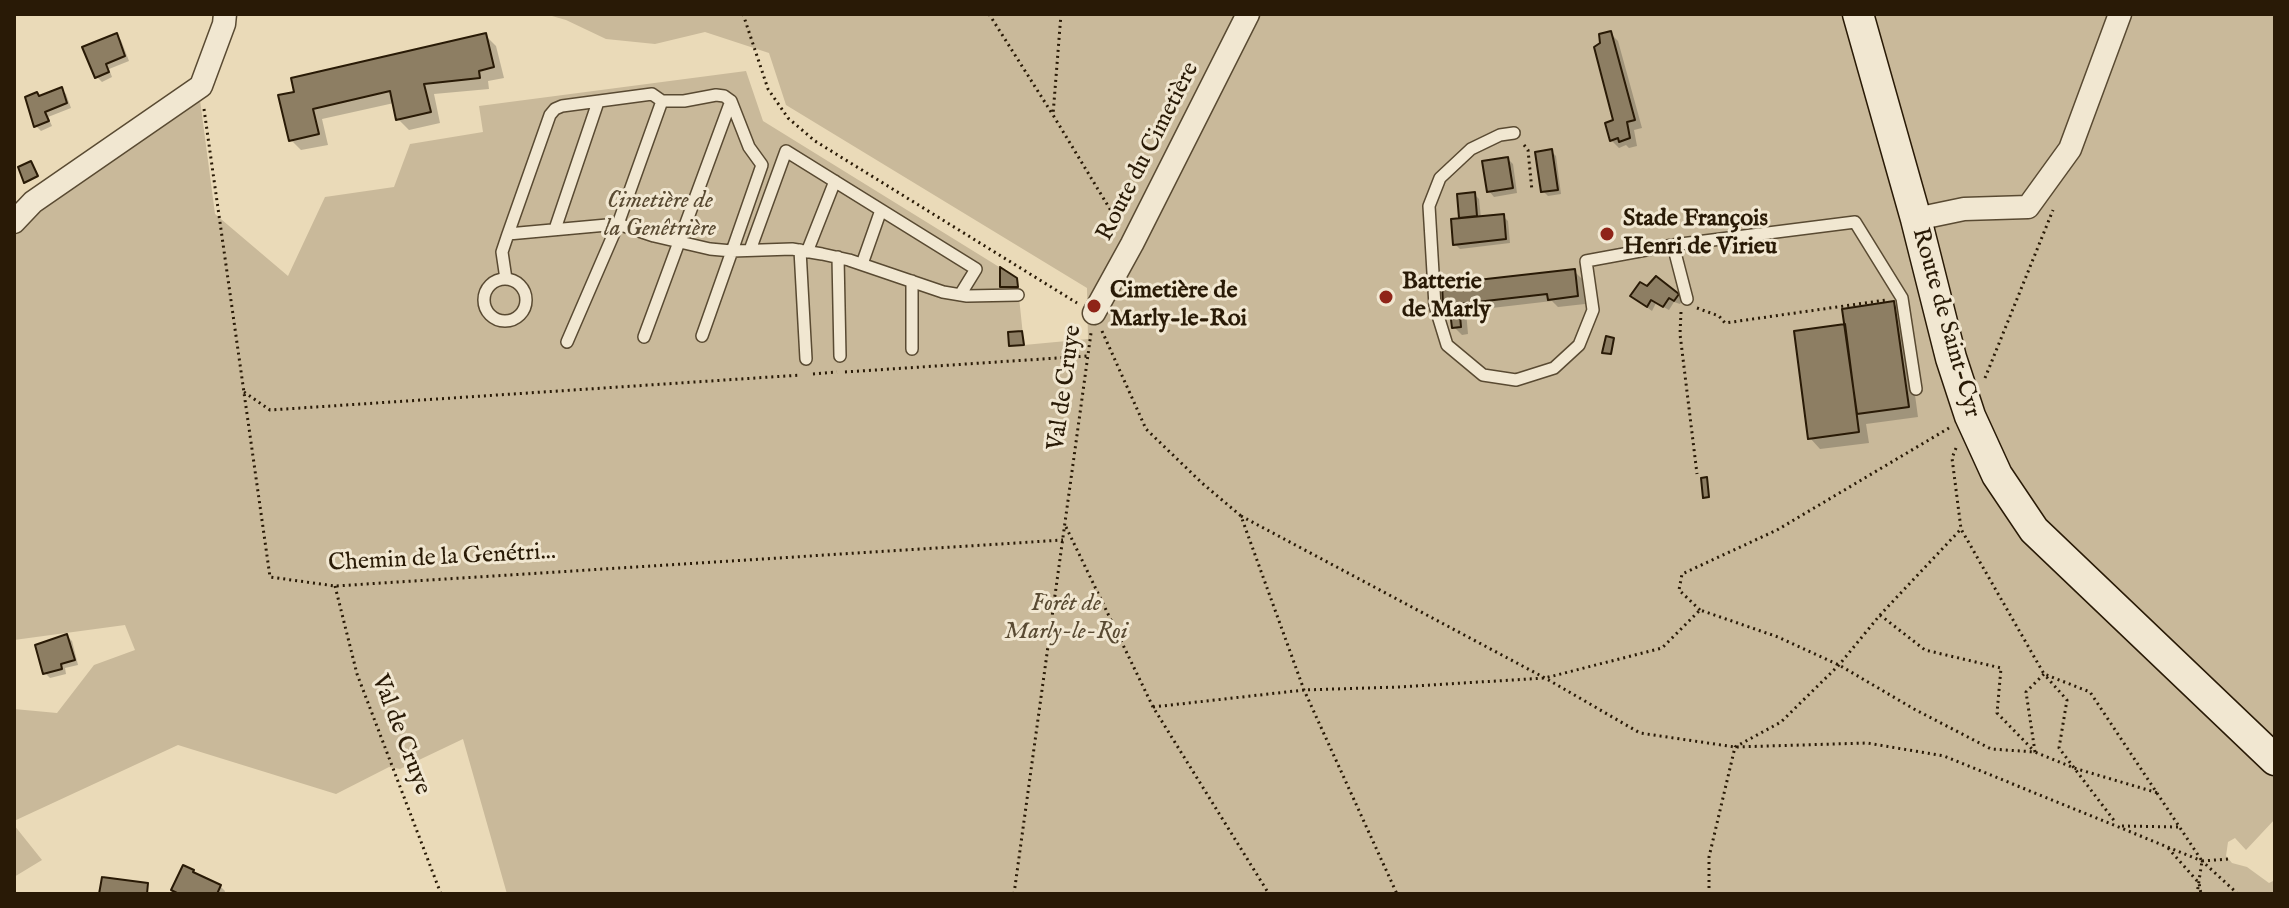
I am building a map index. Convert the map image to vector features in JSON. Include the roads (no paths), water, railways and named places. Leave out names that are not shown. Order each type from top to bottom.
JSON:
[{"type":"main road","name":"Route de Saint-Cyr","points":[[1858,14],[1916,219],[1951,358],[1970,416],[1997,475],[2034,530],[2275,760]]},
{"type":"street","points":[[14,222],[33,202],[201,86],[225,14]]},
{"type":"street","name":"Route du Cimetière","points":[[1094,313],[1248,14]]},
{"type":"street","points":[[1916,219],[1964,209],[2028,207],[2070,149],[2120,14]]},
{"type":"lane","points":[[506,279],[502,252],[550,115],[562,106],[652,94],[662,101],[724,96],[731,101],[749,147],[762,165],[702,336]]},
{"type":"lane","points":[[567,342],[618,224],[662,101]]},
{"type":"lane","points":[[644,337],[731,101]]},
{"type":"lane","points":[[555,229],[598,102]]},
{"type":"lane","points":[[1514,133],[1500,135],[1471,149],[1440,178],[1429,206],[1435,306],[1447,345],[1483,375],[1516,380],[1554,368],[1579,345],[1593,310],[1586,261],[1673,245],[1855,222],[1902,298],[1916,389]]},
{"type":"lane","points":[[750,250],[786,151],[976,269],[960,295]]},
{"type":"lane","points":[[806,359],[804,251],[835,181]]},
{"type":"lane","points":[[862,264],[881,210]]},
{"type":"lane","points":[[508,234],[618,224],[710,249],[804,251],[838,257],[943,292],[1018,295]]},
{"type":"lane","points":[[1673,245],[1687,299]]},
{"type":"lane","points":[[838,257],[840,356]]},
{"type":"lane","points":[[912,281],[912,349]]},
{"type":"place","name":"Stade François Henri de Virieu","points":[[1607,234]]},
{"type":"place","name":"Batterie de Marly","points":[[1386,297]]},
{"type":"place","name":"Cimetière de Marly-le-Roi","points":[[1094,306]]},
{"type":"park label","name":"Cimetière de la Genêtrière","points":[[660,216]]},
{"type":"park label","name":"Forêt de Marly-le-Roi","points":[[1066,619]]}]
